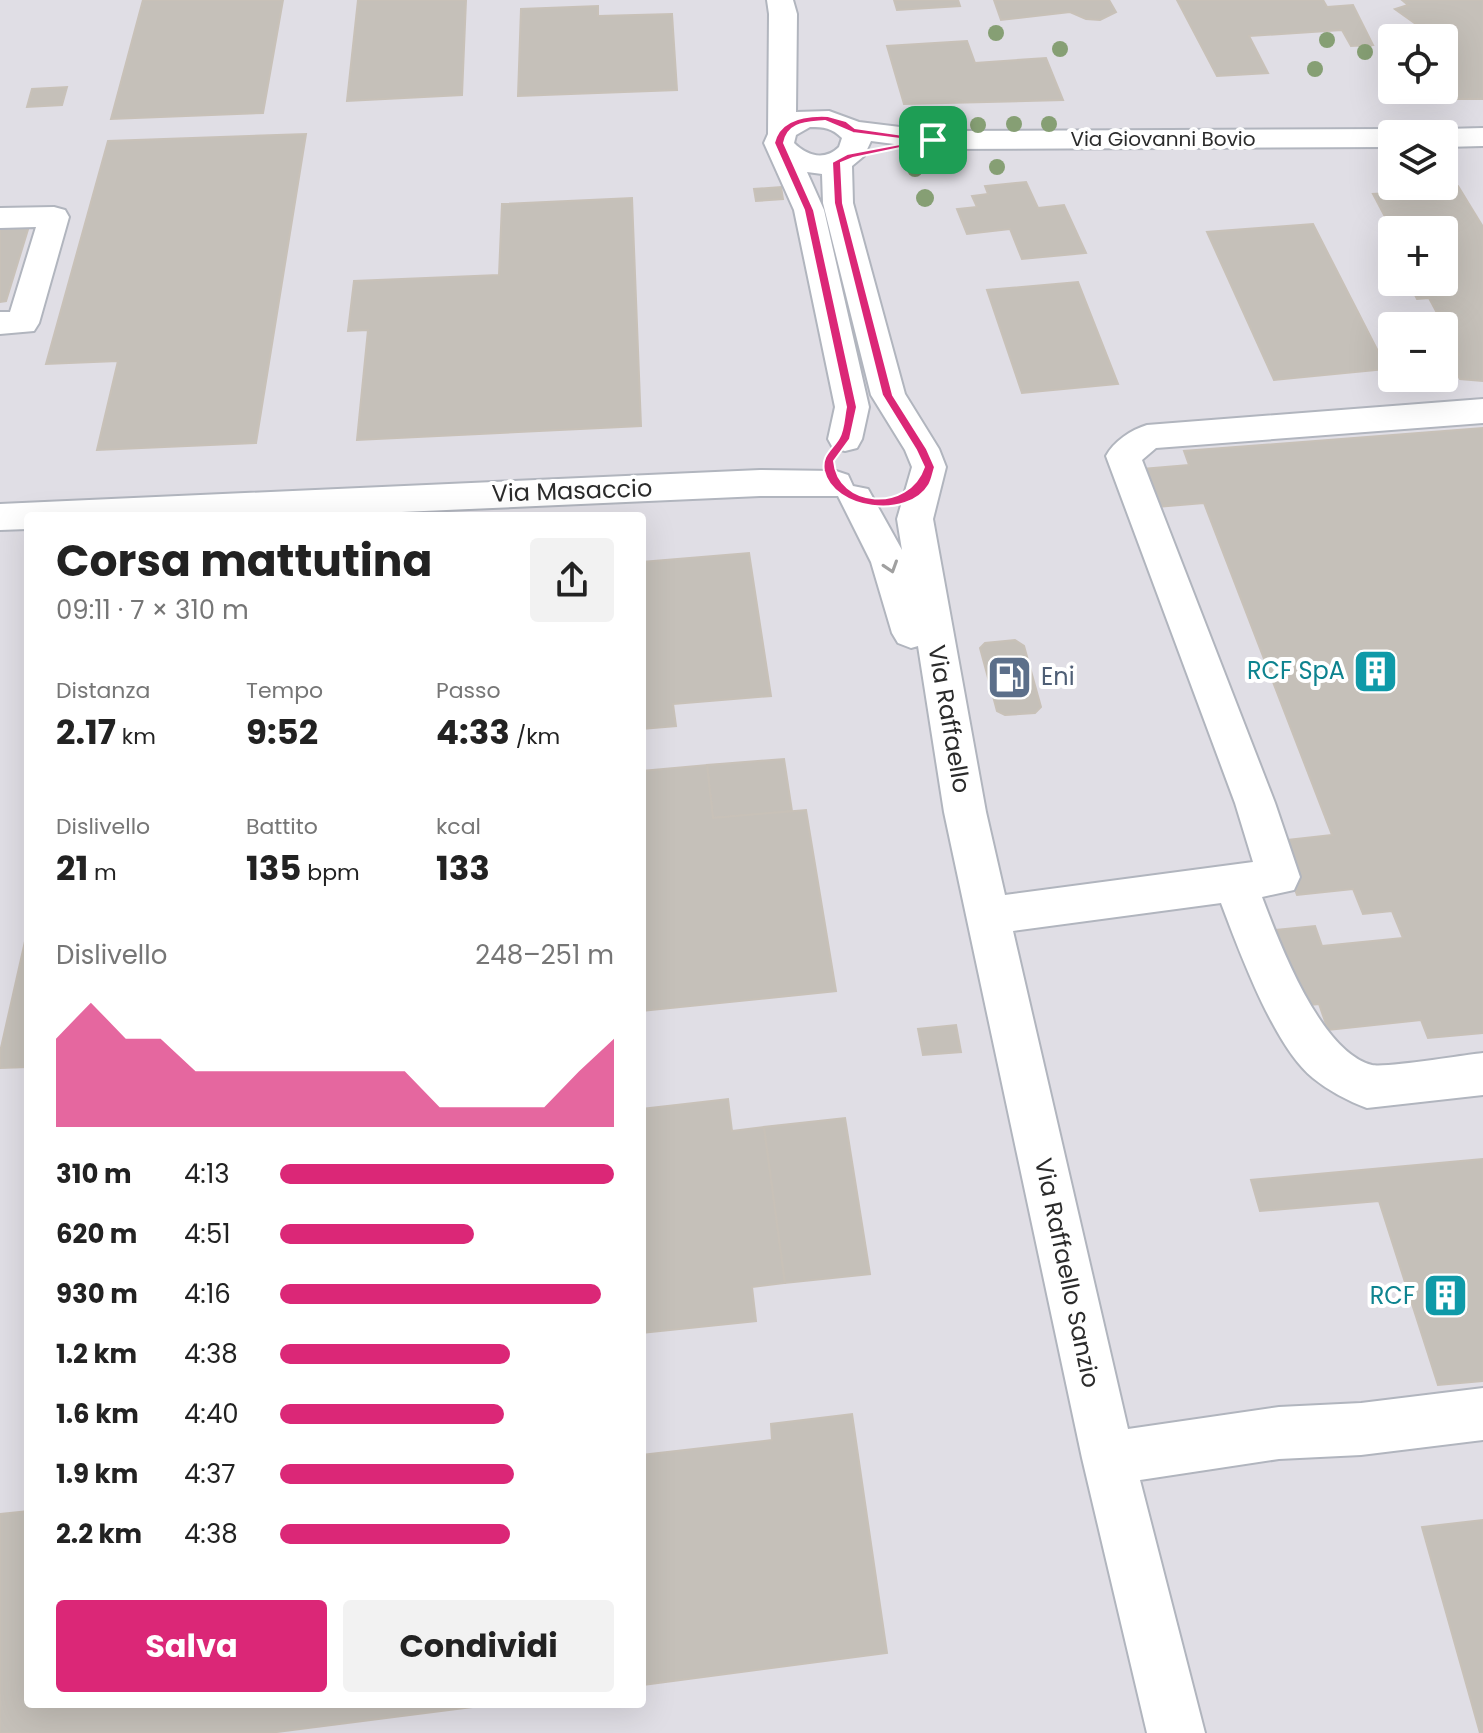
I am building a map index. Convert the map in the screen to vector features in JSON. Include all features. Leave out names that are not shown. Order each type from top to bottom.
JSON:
[{"type":"street","points":[[782,7],[817,97],[843,123],[847,149],[838,203],[888,395],[922,467]]},
{"type":"street","points":[[782,7],[780,138],[783,151],[798,161],[816,165],[847,149]]},
{"type":"street","points":[[780,138],[817,97]]},
{"type":"street","points":[[1458,138],[1483,137]]},
{"type":"street","points":[[780,138],[809,210],[852,407],[841,471]]},
{"type":"street","name":"Via Giovanni Bovio","points":[[847,149],[933,140],[1378,138]]},
{"type":"street","points":[[0,218],[54,217],[23,323],[0,323]]},
{"type":"street","points":[[988,916],[1279,877],[1255,803],[1123,456],[1147,437],[1483,411]]},
{"type":"street","points":[[841,471],[871,431],[900,435],[922,467]]},
{"type":"street","points":[[841,471],[881,503],[906,498],[922,467]]},
{"type":"street","name":"Via Raffaello","points":[[922,467],[915,519],[965,812]]},
{"type":"street","name":"Via Masaccio","points":[[112,512],[760,483],[841,471]]},
{"type":"street","name":"Via Raffaello","points":[[841,471],[889,558],[965,812]]},
{"type":"street","name":"Via Masaccio","points":[[0,517],[24,516]]},
{"type":"street","name":"Via Raffaello Sanzio","points":[[965,812],[1108,1458],[1176,1733]]},
{"type":"street","points":[[1235,883],[1291,1015],[1327,1062],[1367,1087],[1483,1074]]},
{"type":"street","points":[[1108,1458],[1279,1433],[1361,1429],[1483,1414]]},
{"type":"shaded area","points":[[0,0],[1483,0],[1483,1733],[0,1733]]},
{"type":"building","points":[[143,0],[283,0],[263,113],[111,119]]},
{"type":"building","points":[[358,0],[466,0],[462,95],[347,101]]},
{"type":"building","points":[[894,0],[958,0],[960,6],[897,10]]},
{"type":"building","points":[[994,0],[1109,0],[1116,12],[1100,20],[1086,19],[1070,12],[1001,20]]},
{"type":"building","points":[[1177,0],[1323,0],[1327,7],[1353,5],[1373,45],[1351,46],[1342,30],[1249,36],[1268,73],[1217,76]]},
{"type":"building","points":[[1402,0],[1483,0],[1483,99],[1458,99],[1458,24],[1416,24],[1395,9],[1408,5]]},
{"type":"building","points":[[598,6],[598,16],[672,14],[677,90],[518,96],[521,9]]},
{"type":"building","points":[[967,41],[975,63],[1046,58],[1063,100],[904,104],[887,46]]},
{"type":"building","points":[[67,87],[62,105],[27,107],[32,89]]},
{"type":"building","points":[[306,134],[256,443],[97,450],[118,361],[46,364],[108,141]]},
{"type":"building","points":[[1026,182],[1038,208],[1064,205],[1086,253],[1022,259],[1010,229],[967,234],[957,209],[977,207],[972,196],[988,194],[985,186]]},
{"type":"building","points":[[1458,186],[1483,227],[1483,381],[1460,379],[1458,375],[1458,312],[1436,312],[1429,298],[1417,299],[1416,296],[1458,296],[1458,216],[1385,216],[1373,194],[1378,194],[1378,200],[1458,200]]},
{"type":"building","points":[[781,187],[783,199],[756,201],[754,189]]},
{"type":"building","points":[[632,198],[641,426],[357,440],[368,330],[348,331],[354,281],[499,275],[502,204]]},
{"type":"building","points":[[30,223],[6,301],[0,302],[0,224]]},
{"type":"building","points":[[1313,224],[1378,351],[1378,370],[1274,380],[1207,232]]},
{"type":"building","points":[[1078,282],[1118,384],[1022,393],[987,290]]},
{"type":"building","name":"RCF SpA","points":[[1483,428],[1483,1033],[1428,1038],[1421,1020],[1328,1030],[1319,1004],[1292,1007],[1265,931],[1315,926],[1322,946],[1403,938],[1392,911],[1363,914],[1353,889],[1297,895],[1277,841],[1332,835],[1204,503],[1157,507],[1143,469],[1189,465],[1184,451]]},
{"type":"building","points":[[749,553],[771,696],[673,704],[676,726],[646,729],[646,562]]},
{"type":"building","name":"Eni","points":[[1015,640],[1024,646],[1041,707],[1035,713],[1005,715],[997,711],[980,648],[985,643]]},
{"type":"building","points":[[784,759],[792,811],[713,818],[707,765]]},
{"type":"building","points":[[707,765],[713,818],[806,810],[836,991],[646,1011],[646,771]]},
{"type":"building","points":[[24,946],[24,1067],[0,1068],[0,1052]]},
{"type":"building","points":[[956,1025],[961,1052],[923,1055],[918,1029]]},
{"type":"building","points":[[728,1099],[732,1131],[764,1127],[785,1283],[752,1287],[756,1321],[646,1333],[646,1109]]},
{"type":"building","points":[[845,1118],[870,1274],[785,1283],[764,1127]]},
{"type":"building","name":"RCF","points":[[1483,1159],[1483,1381],[1438,1385],[1379,1201],[1260,1211],[1251,1180]]},
{"type":"building","points":[[852,1414],[887,1653],[646,1684],[646,1455],[772,1440],[771,1424]]},
{"type":"building","points":[[24,1511],[24,1708],[465,1708],[269,1733],[0,1733],[0,1514]]},
{"type":"building","points":[[1483,1520],[1483,1733],[1480,1733],[1422,1527]]},
{"type":"place","name":"RCF SpA","points":[[1376,671]]},
{"type":"place","name":"Eni","points":[[1010,677]]},
{"type":"place","name":"RCF","points":[[1446,1296]]},
{"type":"route","points":[[807,118],[825,118],[843,123],[853,130],[933,140],[850,156],[837,162],[838,203],[888,395],[922,449],[929,467],[923,485],[906,498],[881,503],[855,498],[836,484],[830,473],[829,461],[834,449],[845,439],[852,407],[809,210],[779,143],[781,132],[792,123],[807,118]]}]
